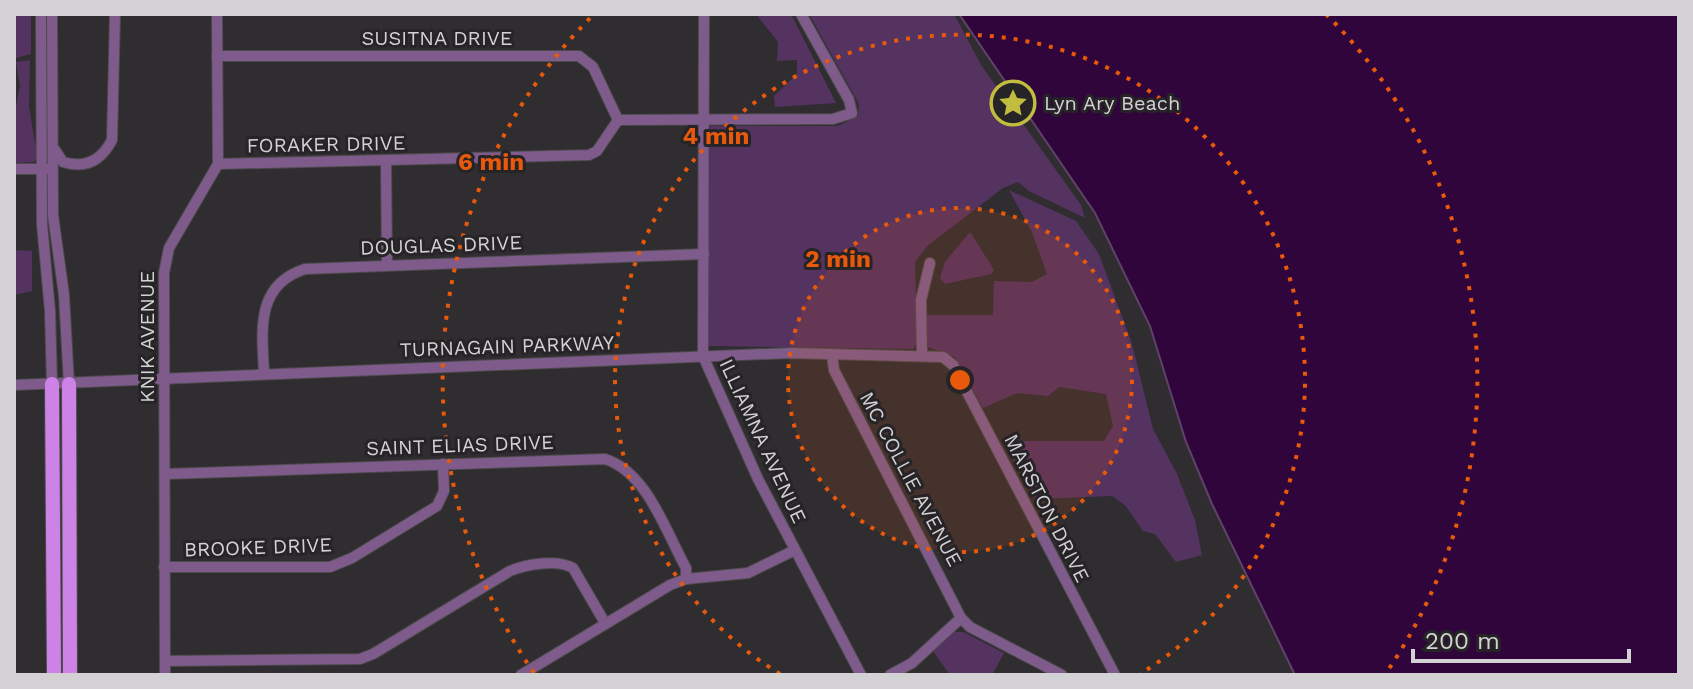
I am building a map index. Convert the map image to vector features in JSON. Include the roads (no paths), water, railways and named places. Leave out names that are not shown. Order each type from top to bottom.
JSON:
[{"type":"main road","points":[[52,384],[54,675]]},
{"type":"main road","points":[[69,384],[70,675]]},
{"type":"street","points":[[41,14],[53,215],[64,295],[69,384]]},
{"type":"street","points":[[52,14],[52,384]]},
{"type":"street","points":[[14,169],[90,164],[106,151],[112,140],[115,14]]},
{"type":"street","points":[[217,14],[218,164]]},
{"type":"street","name":"ILLIAMNA AVENUE","points":[[704,14],[703,356],[744,449],[861,675]]},
{"type":"street","points":[[618,120],[833,119],[852,113],[849,100],[801,14]]},
{"type":"street","name":"SUSITNA DRIVE","points":[[217,56],[579,56],[593,67],[618,120]]},
{"type":"street","name":"FORAKER DRIVE","points":[[218,164],[589,155],[597,151],[618,120]]},
{"type":"street","points":[[386,161],[387,265]]},
{"type":"street","name":"KNIK AVENUE","points":[[165,675],[166,256],[218,164]]},
{"type":"street","name":"DOUGLAS DRIVE","points":[[264,373],[263,311],[282,281],[305,269],[704,254]]},
{"type":"street","points":[[922,355],[921,300],[930,263]]},
{"type":"street","name":"MC COLLIE AVENUE","points":[[832,355],[834,370],[961,618]]},
{"type":"street","name":"TURNAGAIN PARKWAY","points":[[14,385],[703,356],[922,355],[946,358]]},
{"type":"street","name":"MARSTON DRIVE","points":[[946,358],[1115,675]]},
{"type":"street","name":"SAINT ELIAS DRIVE","points":[[165,474],[597,458],[613,461],[628,469],[638,482],[686,568],[686,579]]},
{"type":"street","name":"BROOKE DRIVE","points":[[164,567],[337,565],[437,506],[444,491],[443,464]]},
{"type":"street","points":[[521,675],[605,623],[686,579],[740,575],[795,550]]},
{"type":"street","points":[[165,661],[360,659],[510,571],[527,565],[565,564],[573,568],[605,623]]},
{"type":"street","points":[[890,675],[912,663],[961,618],[970,627],[1062,675]]},
{"type":"place","name":"Lyn Ary Beach","points":[[1013,103]]}]
